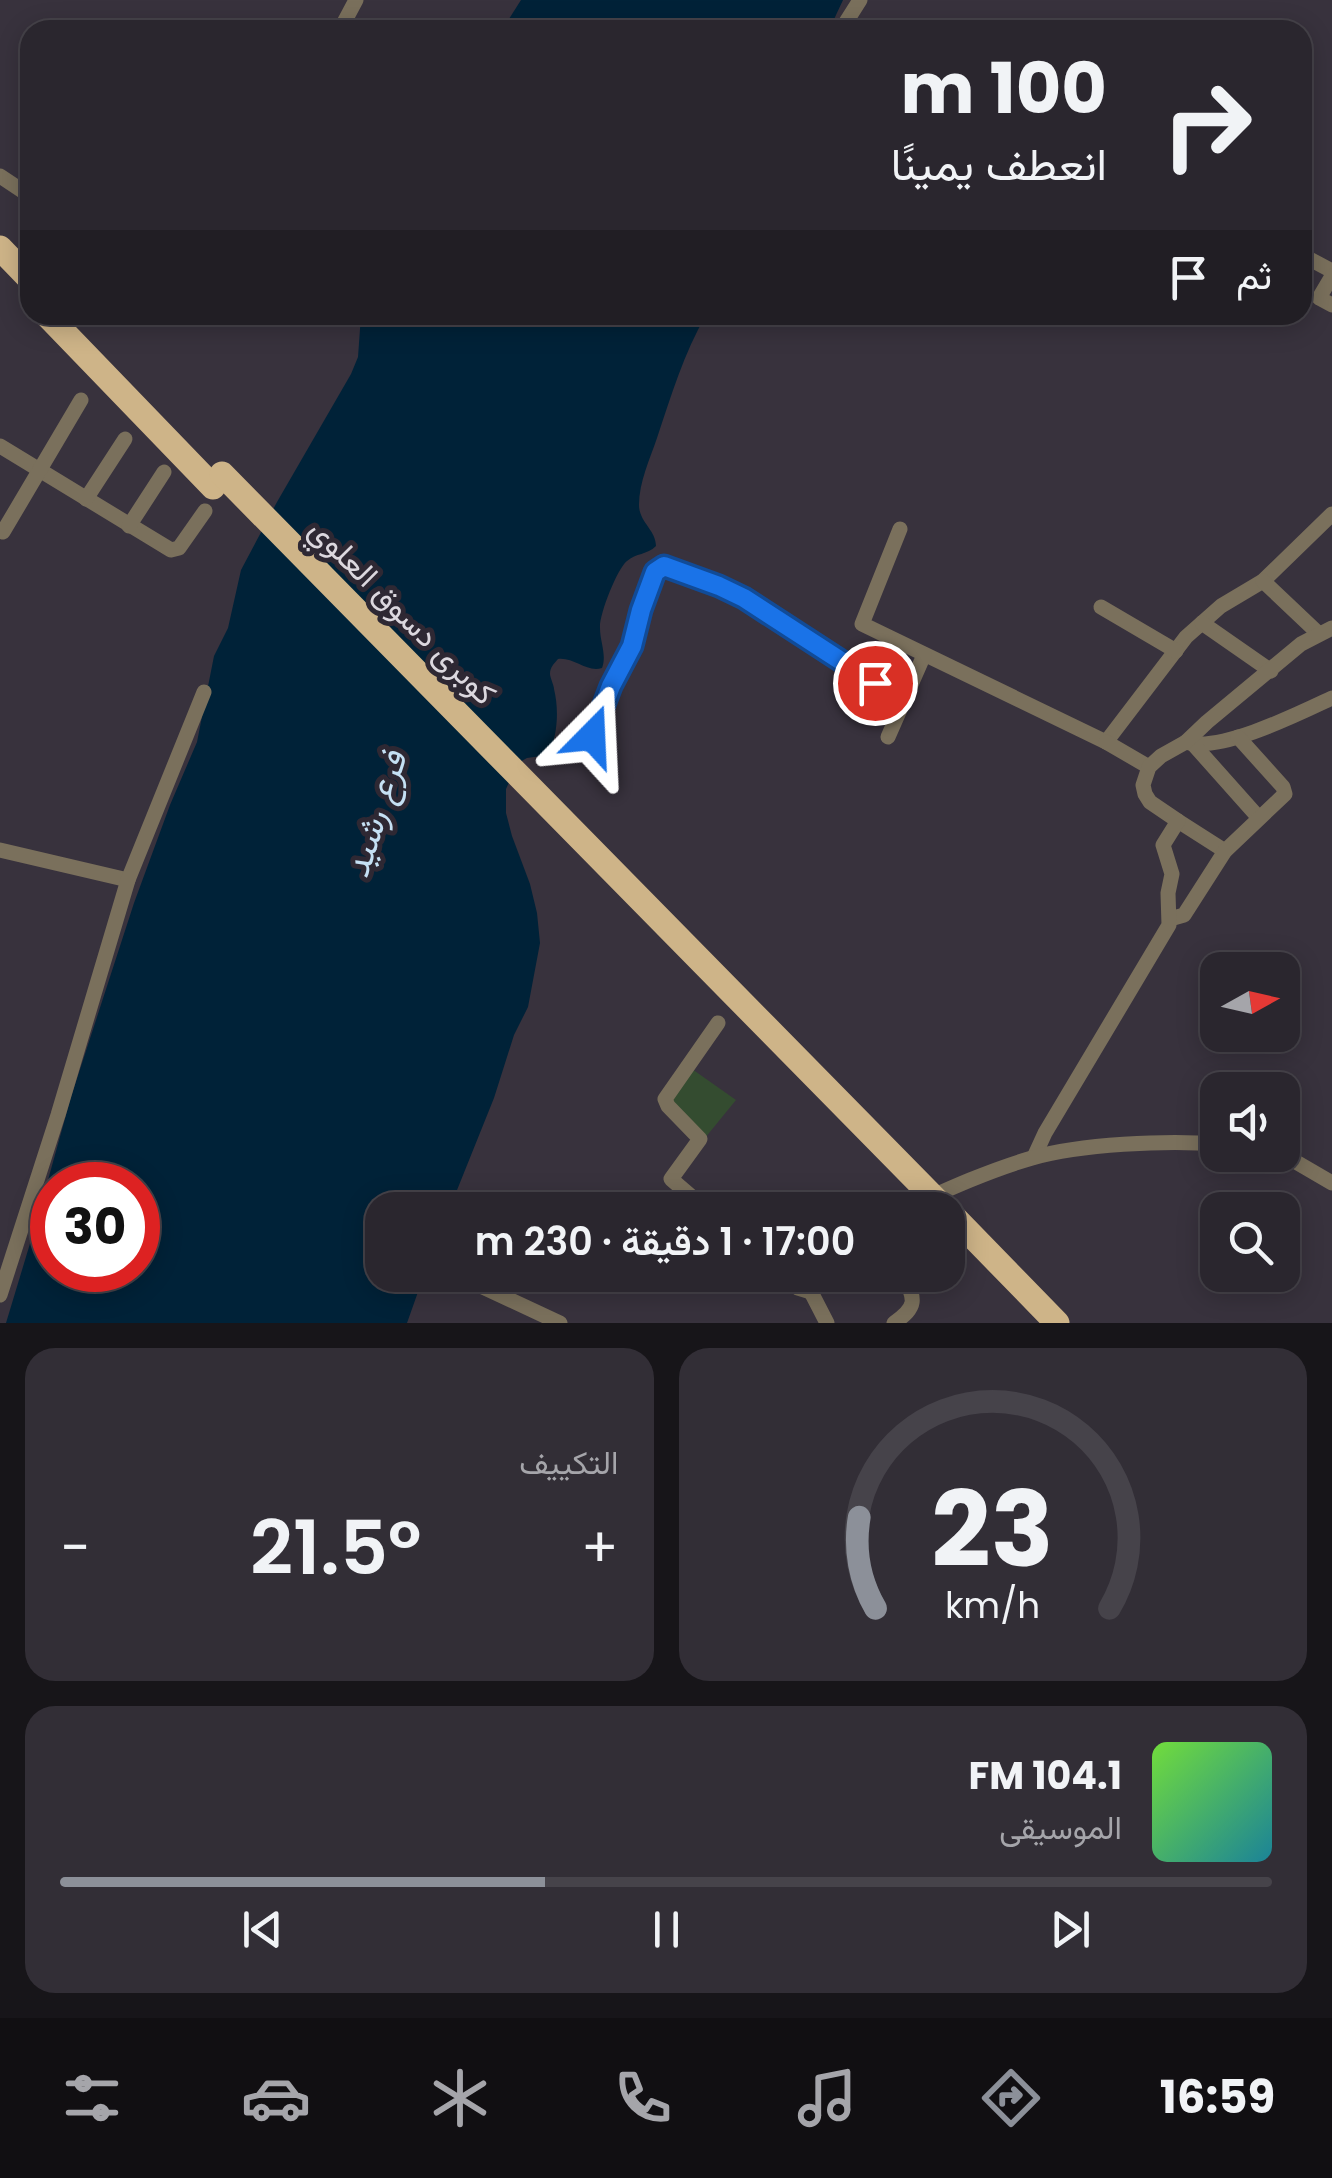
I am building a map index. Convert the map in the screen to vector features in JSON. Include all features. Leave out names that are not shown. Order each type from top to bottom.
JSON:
[{"type":"highway","points":[[0,248],[20,269]]},
{"type":"highway","points":[[0,268],[20,288]]},
{"type":"highway","name":"كوبرى دسوق العلوي","points":[[55,325],[213,491],[906,1192]]},
{"type":"highway","name":"كوبرى دسوق العلوي","points":[[74,325],[213,491],[928,1192]]},
{"type":"highway","name":"كوبرى دسوق العلوي","points":[[965,1229],[1058,1323]]},
{"type":"highway","points":[[965,1251],[1035,1323]]},
{"type":"street","points":[[1332,274],[1319,298],[1332,305]]},
{"type":"street","points":[[2,532],[81,400]]},
{"type":"street","points":[[86,499],[125,439]]},
{"type":"street","points":[[0,446],[171,550],[176,550],[213,491]]},
{"type":"street","points":[[128,526],[164,472]]},
{"type":"street","points":[[1106,742],[1202,623],[1220,606],[1264,581],[1332,514]]},
{"type":"street","points":[[900,530],[862,624],[1106,742],[1149,767]]},
{"type":"street","points":[[585,746],[629,654],[655,572],[664,566],[744,598],[903,699]]},
{"type":"street","points":[[1190,744],[1207,722],[1301,644],[1326,631],[1264,581]]},
{"type":"street","points":[[1101,607],[1176,651]]},
{"type":"street","points":[[1202,623],[1270,671]]},
{"type":"street","points":[[888,738],[924,655]]},
{"type":"street","points":[[0,1294],[128,880],[204,692]]},
{"type":"street","points":[[1226,851],[1150,802],[1143,786],[1149,767],[1170,750],[1238,737],[1332,698]]},
{"type":"street","points":[[1170,919],[1184,915],[1226,851],[1286,792],[1238,737]]},
{"type":"street","points":[[1190,744],[1258,818]]},
{"type":"street","points":[[1034,1157],[1170,919],[1172,874],[1164,845],[1178,821]]},
{"type":"street","points":[[0,850],[128,880]]},
{"type":"street","points":[[686,1192],[671,1179],[700,1139],[665,1099],[718,1023]]},
{"type":"street","points":[[943,1192],[1034,1157],[1109,1147],[1200,1144]]},
{"type":"street","points":[[1300,1164],[1332,1182]]},
{"type":"street","points":[[493,1292],[560,1323]]},
{"type":"street","points":[[811,1292],[827,1323]]},
{"type":"street","points":[[894,1323],[909,1312],[913,1303],[911,1292]]},
{"type":"green space","points":[[692,1069],[736,1100],[705,1138],[668,1105]]},
{"type":"water","points":[[521,0],[843,0],[834,20],[508,20]]},
{"type":"water","name":"فرع رشيد","points":[[360,325],[701,325],[679,375],[641,488],[640,511],[656,546],[627,561],[614,582],[600,622],[602,668],[564,659],[558,659],[552,666],[557,714],[551,748],[548,755],[518,763],[506,789],[506,813],[530,884],[540,943],[528,1007],[514,1035],[494,1098],[456,1192],[365,1192],[365,1292],[418,1292],[407,1323],[6,1323],[30,1244],[30,1292],[160,1292],[160,1162],[53,1162],[134,903],[197,742],[214,656],[228,628],[241,570],[351,374],[358,357]]},
{"type":"route","points":[[592,736],[632,646],[655,572],[664,566],[744,598],[875,683]]}]
